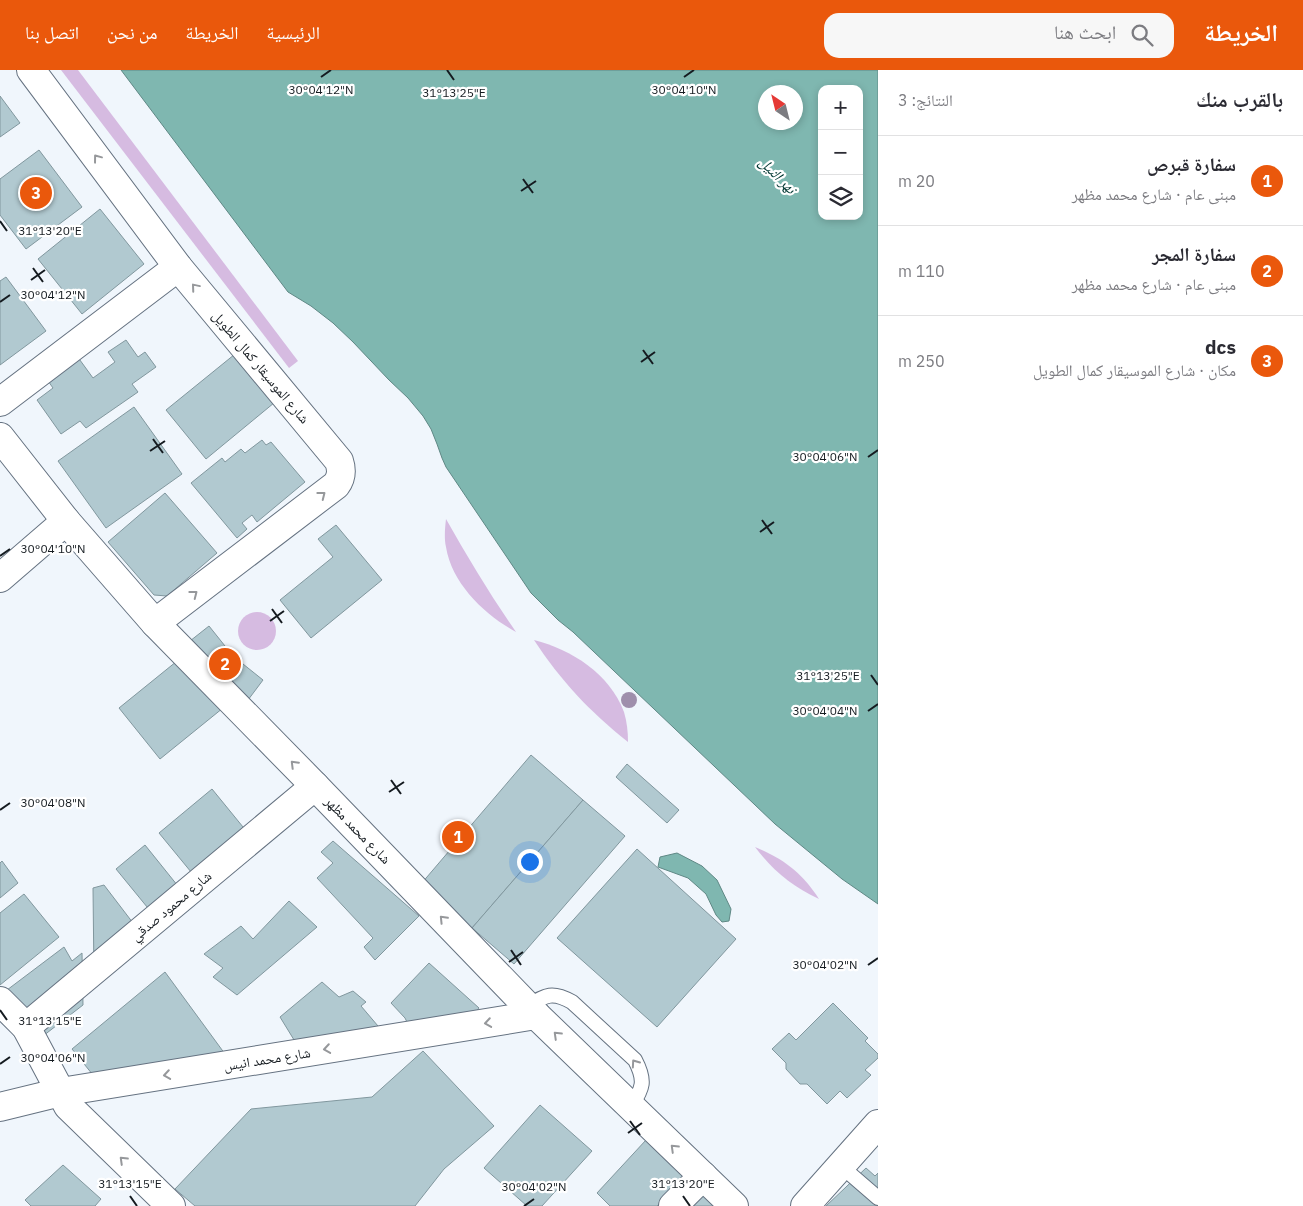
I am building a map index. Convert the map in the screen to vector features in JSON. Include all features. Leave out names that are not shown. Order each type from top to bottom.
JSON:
[{"type":"street","name":"شارع الموسيقار كمال الطويل","points":[[31,70],[178,267],[339,461],[341,467],[340,480],[336,485],[155,624]]},
{"type":"street","points":[[0,402],[178,267]]},
{"type":"street","name":"شارع محمد مظهر","points":[[0,436],[66,521],[155,624],[315,786],[532,1011],[734,1206]]},
{"type":"street","points":[[0,578],[66,521]]},
{"type":"street","name":"شارع محمود صدقي","points":[[26,1027],[315,786]]},
{"type":"street","points":[[0,1001],[26,1027],[68,1106],[171,1206]]},
{"type":"street","name":"شارع محمد انيس","points":[[0,1107],[61,1092],[532,1011]]},
{"type":"street","points":[[806,1206],[878,1124]]},
{"type":"street","points":[[673,1206],[703,1176]]},
{"type":"lane","points":[[532,1011],[543,997],[562,997],[572,1002],[635,1060],[640,1070],[642,1081],[640,1092],[631,1107]]},
{"type":"lane","points":[[841,1166],[878,1198]]},
{"type":"shaded area","points":[[61,70],[78,70],[298,361],[289,368]]},
{"type":"shaded area","points":[[446,519],[480,577],[516,632],[493,617],[482,607],[455,574],[449,561],[446,547]]},
{"type":"shaded area","points":[[257,612],[271,617],[276,631],[271,645],[257,650],[243,645],[238,631],[243,617]]},
{"type":"shaded area","points":[[534,640],[548,644],[575,657],[599,675],[609,686],[624,712],[628,742],[576,695]]},
{"type":"shaded area","points":[[755,847],[792,868],[819,899],[784,878]]},
{"type":"water","name":"نهر النيل","points":[[121,70],[878,70],[878,904],[842,879],[775,824],[531,593],[446,467],[431,429],[423,416],[353,342],[311,306],[288,292]]},
{"type":"water","points":[[677,853],[702,866],[717,880],[731,909],[729,921],[722,922],[716,915],[706,894],[688,878],[658,867],[660,857]]},
{"type":"building","points":[[0,96],[20,123],[0,137]]},
{"type":"building","points":[[39,150],[82,207],[26,249],[0,215],[0,179]]},
{"type":"building","points":[[100,209],[144,264],[82,314],[38,259]]},
{"type":"building","points":[[6,277],[46,331],[0,365],[0,281]]},
{"type":"building","points":[[126,340],[138,357],[145,352],[156,367],[132,384],[138,392],[86,428],[80,421],[61,434],[37,400],[53,388],[46,378],[77,356],[93,378],[115,362],[108,352]]},
{"type":"building","points":[[240,350],[280,398],[206,459],[166,410]]},
{"type":"building","points":[[134,407],[182,474],[106,528],[58,461]]},
{"type":"building","points":[[262,440],[266,445],[271,442],[305,482],[257,522],[252,515],[242,523],[247,529],[237,538],[191,483],[222,458],[225,462],[241,449],[245,453]]},
{"type":"building","points":[[165,493],[217,553],[167,596],[154,595],[108,542]]},
{"type":"building","points":[[336,525],[382,580],[311,638],[280,600],[333,557],[318,539]]},
{"type":"building","points":[[209,626],[233,656],[263,680],[248,700],[190,641]]},
{"type":"building","points":[[182,657],[223,708],[160,759],[119,708]]},
{"type":"building","points":[[531,755],[583,800],[472,928],[421,884]]},
{"type":"building","points":[[627,764],[679,810],[667,823],[616,777]]},
{"type":"building","points":[[212,789],[252,838],[196,878],[159,833]]},
{"type":"building","points":[[583,800],[625,836],[514,964],[472,928]]},
{"type":"building","points":[[333,841],[419,916],[375,960],[364,947],[373,938],[317,878],[333,863],[321,852]]},
{"type":"building","points":[[145,845],[190,901],[161,924],[116,869]]},
{"type":"building","points":[[637,849],[736,939],[657,1027],[557,938]]},
{"type":"building","points":[[2,861],[18,883],[0,898],[0,863]]},
{"type":"building","points":[[104,885],[146,940],[94,978],[93,888]]},
{"type":"building","points":[[24,894],[59,937],[0,985],[0,913]]},
{"type":"building","points":[[289,901],[317,927],[237,995],[213,977],[223,968],[204,954],[241,926],[253,939]]},
{"type":"building","points":[[64,947],[72,961],[82,953],[83,1005],[43,1036],[7,990]]},
{"type":"building","points":[[429,963],[479,1008],[468,1021],[409,1026],[405,1018],[391,1003]]},
{"type":"building","points":[[165,972],[225,1054],[97,1080],[72,1049]]},
{"type":"building","points":[[322,982],[339,997],[353,991],[366,1002],[361,1006],[378,1026],[367,1035],[358,1036],[351,1030],[340,1041],[299,1048],[280,1017]]},
{"type":"building","points":[[833,1003],[868,1038],[865,1041],[878,1054],[878,1058],[865,1070],[871,1075],[847,1098],[840,1091],[827,1104],[807,1084],[800,1084],[786,1069],[786,1063],[772,1049],[789,1033],[796,1040]]},
{"type":"building","points":[[423,1051],[494,1126],[444,1169],[415,1206],[195,1206],[175,1189],[251,1109],[372,1097]]},
{"type":"building","points":[[540,1105],[592,1151],[542,1206],[527,1206],[484,1168]]},
{"type":"building","points":[[646,1140],[687,1178],[657,1206],[610,1206],[597,1193]]},
{"type":"building","points":[[63,1165],[101,1199],[95,1206],[31,1206],[25,1200]]},
{"type":"building","points":[[866,1168],[875,1176],[878,1173],[878,1206],[826,1206]]},
{"type":"building","points":[[703,1187],[724,1206],[687,1206]]},
{"type":"place","name":"dcs","points":[[36,193]]},
{"type":"place","name":"سفارة المجر","points":[[225,664]]},
{"type":"place","name":"سفارة قبرص","points":[[458,837]]}]
